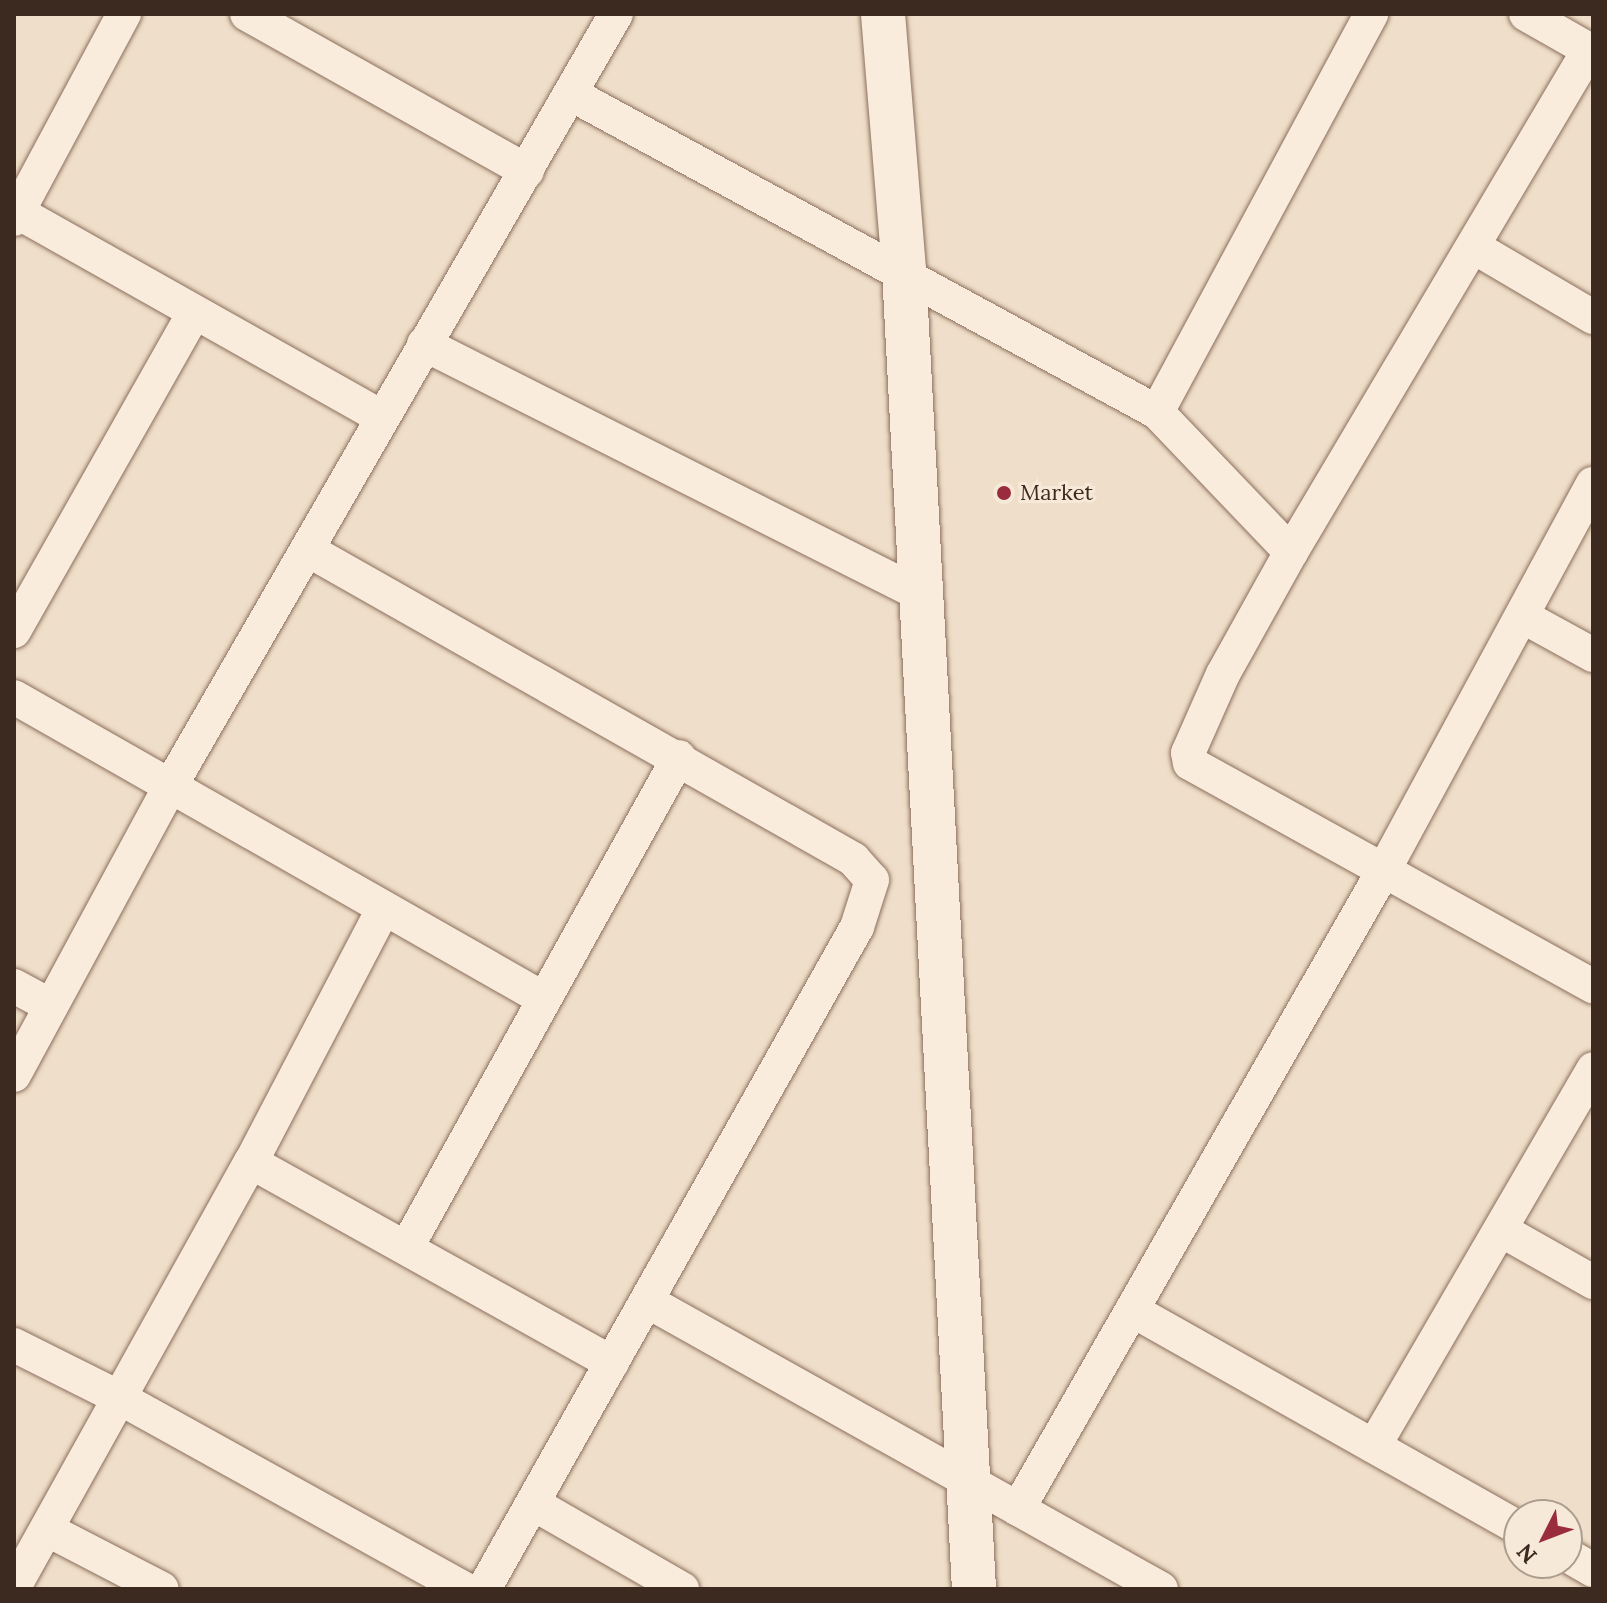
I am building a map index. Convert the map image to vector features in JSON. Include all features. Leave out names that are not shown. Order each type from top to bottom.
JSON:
[{"type":"street","points":[[124,14],[15,214],[382,417]]},
{"type":"street","points":[[247,14],[527,171]]},
{"type":"street","points":[[14,1075],[171,785],[616,14]]},
{"type":"street","points":[[883,14],[904,271],[974,1589]]},
{"type":"street","points":[[1157,412],[1371,14]]},
{"type":"street","points":[[1526,14],[1591,51],[1291,552],[1223,674],[1187,758],[1593,986]]},
{"type":"street","points":[[571,94],[904,271],[1157,412],[1291,552]]},
{"type":"street","points":[[1474,247],[1593,317]]},
{"type":"street","points":[[14,631],[194,313]]},
{"type":"street","points":[[424,344],[922,595]]},
{"type":"street","points":[[1018,1509],[1384,870],[1524,617],[1593,484]]},
{"type":"street","points":[[308,550],[679,757],[853,859],[872,880],[857,927],[484,1589]]},
{"type":"street","points":[[1524,617],[1593,655]]},
{"type":"street","points":[[14,697],[544,999]]},
{"type":"street","points":[[408,1245],[679,757]]},
{"type":"street","points":[[14,1587],[251,1162],[383,909]]},
{"type":"street","points":[[14,986],[51,1006]]},
{"type":"street","points":[[1374,1446],[1593,1069]]},
{"type":"street","points":[[251,1162],[408,1245],[612,1363]]},
{"type":"street","points":[[1501,1230],[1593,1282]]},
{"type":"street","points":[[647,1301],[1161,1589]]},
{"type":"street","points":[[1132,1310],[1503,1519]]},
{"type":"street","points":[[14,1345],[118,1397],[464,1589]]},
{"type":"street","points":[[534,1504],[682,1589]]},
{"type":"street","points":[[48,1530],[162,1589]]},
{"type":"place","name":"Market","points":[[1004,493]]}]
